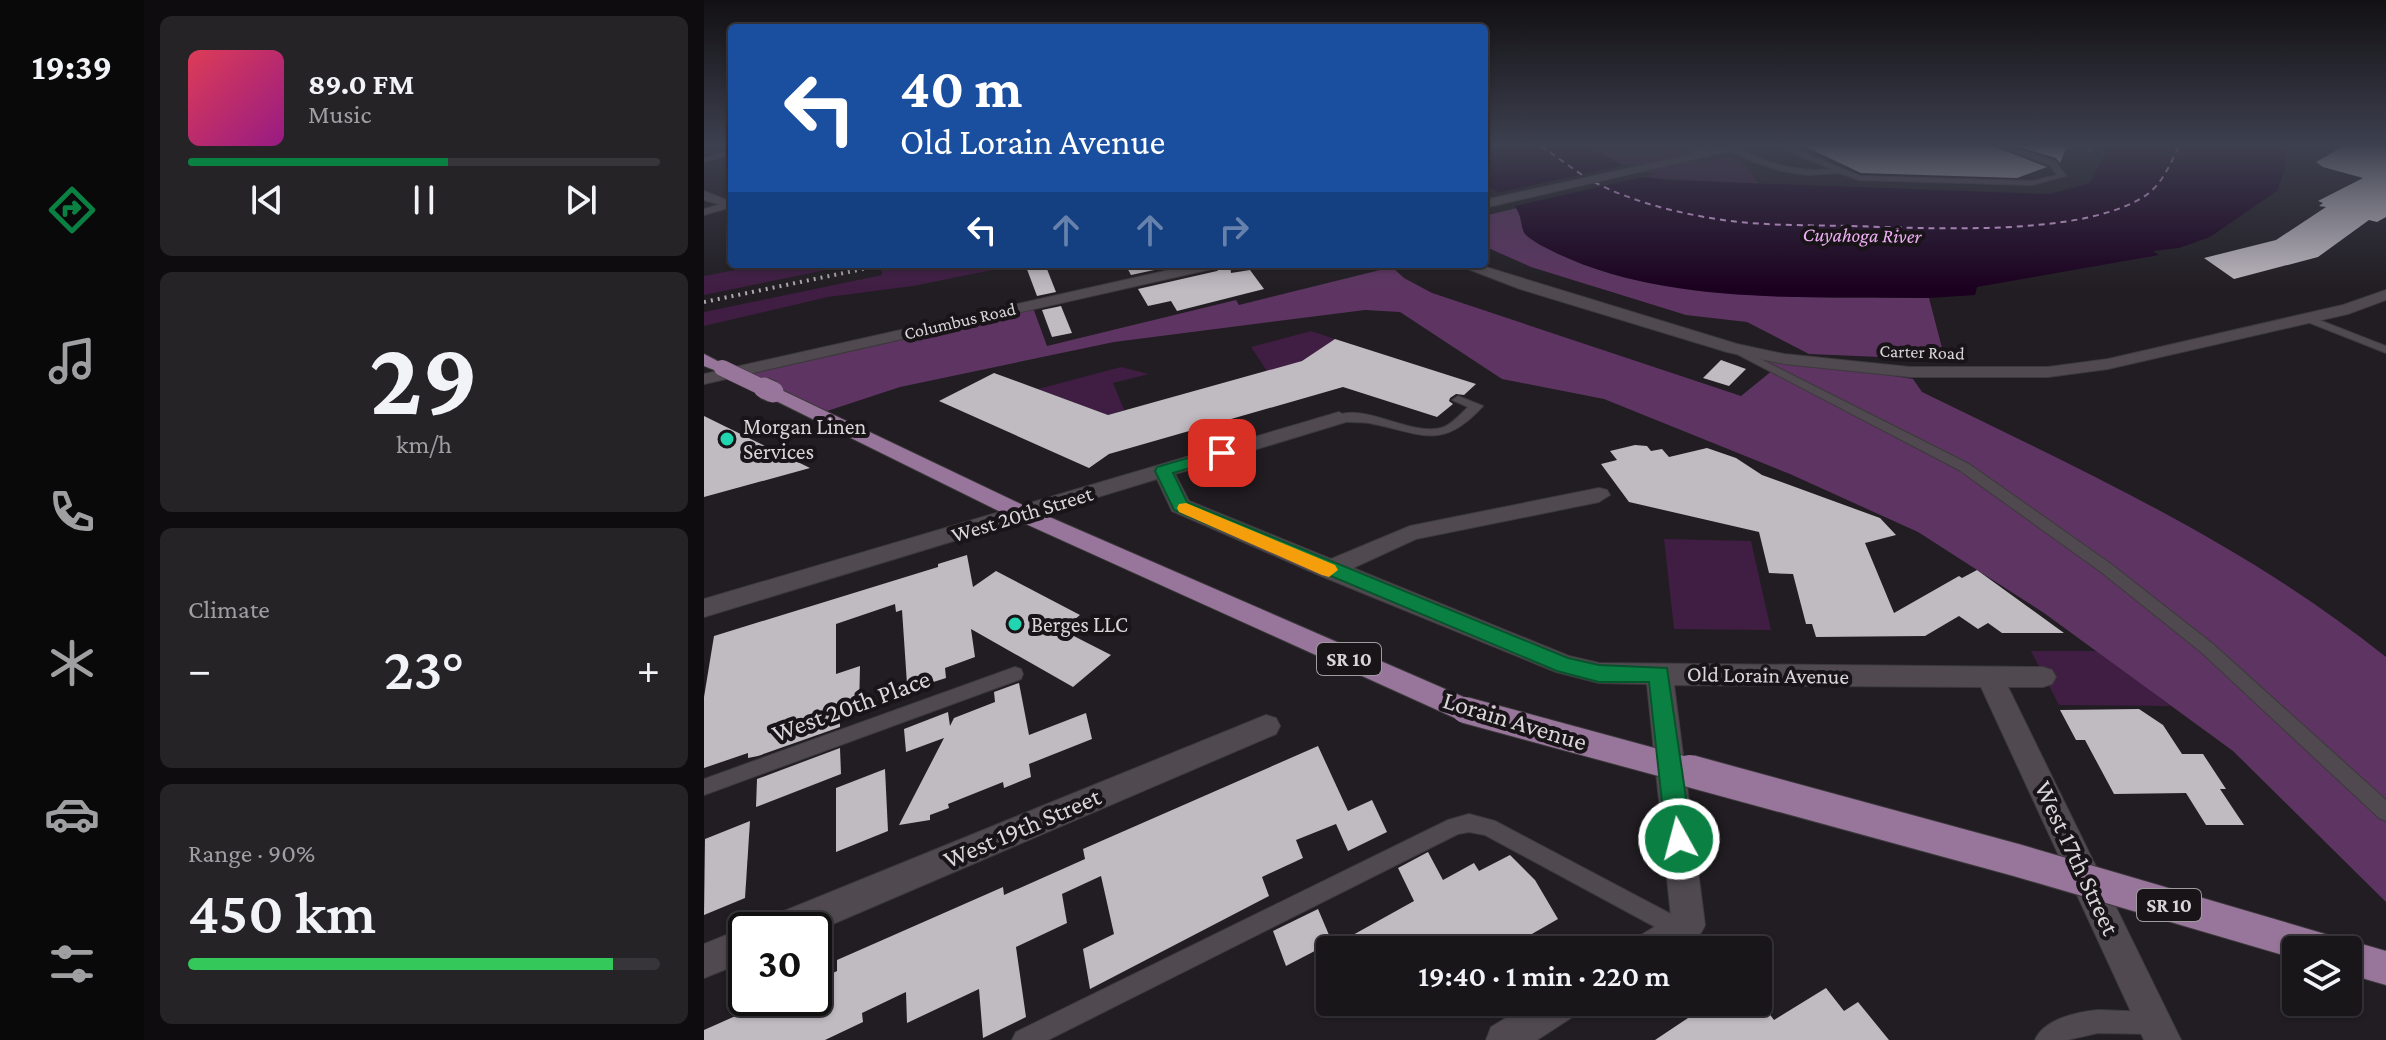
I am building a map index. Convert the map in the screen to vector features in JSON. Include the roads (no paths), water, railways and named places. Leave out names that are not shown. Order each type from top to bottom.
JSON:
[{"type":"main road","name":"Lorain Avenue","points":[[704,359],[1023,514],[1465,710],[2016,860],[2282,938]]},
{"type":"main road","points":[[2362,961],[2386,968]]},
{"type":"street","points":[[704,195],[728,203]]},
{"type":"street","points":[[1488,203],[1527,195]]},
{"type":"street","name":"Columbus Road","points":[[704,379],[1198,268]]},
{"type":"street","name":"Carter Road","points":[[1472,268],[1733,348],[1784,359],[1870,369],[1964,374],[2048,372],[2145,358],[2348,309],[2386,295]]},
{"type":"street","name":"West 20th Street","points":[[704,608],[1339,418]]},
{"type":"street","name":"Old Lorain Avenue","points":[[1163,471],[1180,506],[1565,665],[1599,673],[2043,677]]},
{"type":"street","points":[[1329,570],[1410,533],[1599,495]]},
{"type":"street","points":[[1659,674],[1688,925],[1669,936]]},
{"type":"street","name":"West 17th Street","points":[[1990,677],[2159,1031]]},
{"type":"street","name":"West 19th Street","points":[[822,912],[1266,726]]},
{"type":"street","points":[[704,961],[728,951]]},
{"type":"street","points":[[1504,1040],[1543,1016]]},
{"type":"lane","points":[[704,212],[728,205]]},
{"type":"lane","points":[[2309,319],[2386,350]]},
{"type":"lane","points":[[1733,348],[1964,467],[2106,568],[2219,658],[2386,812]]},
{"type":"lane","points":[[1339,418],[1365,418],[1424,431],[1448,430],[1477,406],[1458,400]]},
{"type":"lane","name":"West 20th Place","points":[[704,787],[1015,674]]},
{"type":"lane","points":[[1024,1040],[1455,826],[1469,823],[1488,827],[1680,929]]},
{"type":"lane","points":[[2047,1040],[2064,1026],[2083,1022],[2159,1031]]},
{"type":"water","name":"Cuyahoga River","points":[[1503,195],[2272,195],[2210,237],[2179,248],[2153,251],[2159,255],[1977,287],[1975,295],[1929,298],[1739,295],[1644,282],[1599,270],[1535,242],[1525,234],[1520,216]]},
{"type":"railway","points":[[704,302],[868,268]]},
{"type":"place","name":"Morgan Linen Services","points":[[727,439]]},
{"type":"place","name":"Berges LLC","points":[[1015,624]]}]
